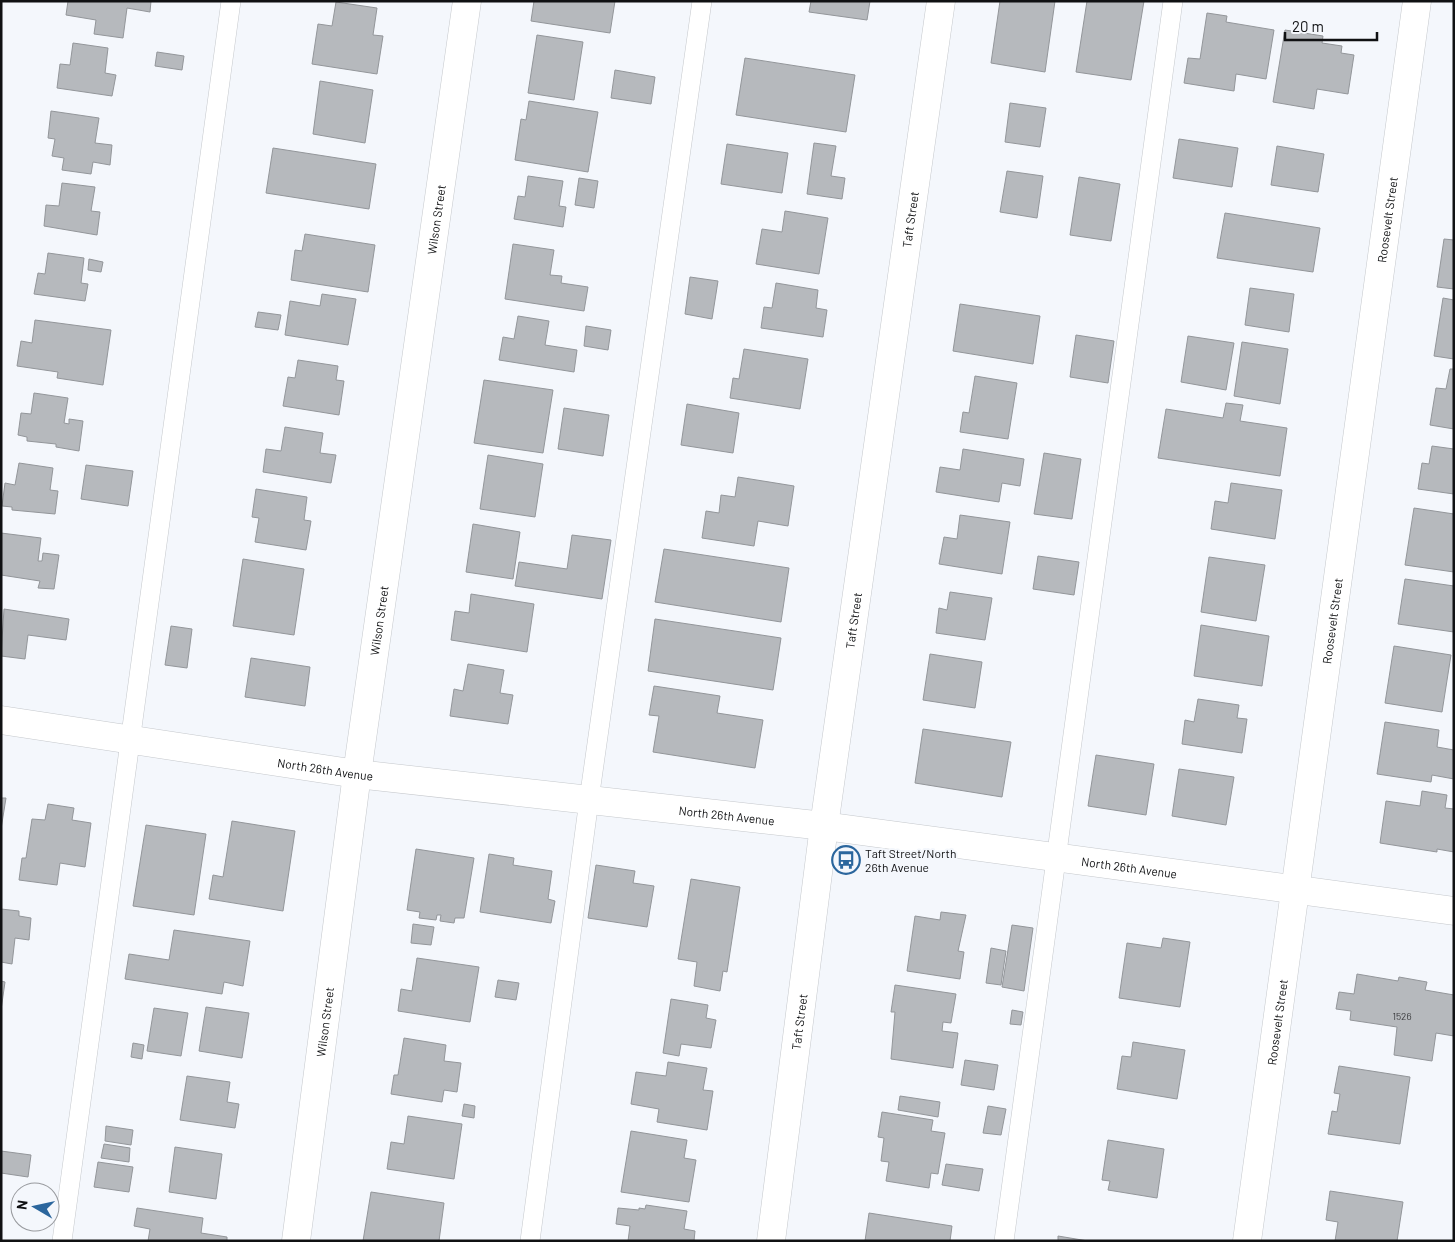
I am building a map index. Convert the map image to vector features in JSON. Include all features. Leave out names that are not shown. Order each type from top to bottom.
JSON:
[{"type":"street","name":"Wilson Street","points":[[296,1241],[357,774],[467,1]]},
{"type":"street","name":"Taft Street","points":[[771,1241],[824,826],[941,1]]},
{"type":"street","name":"Roosevelt Street","points":[[1247,1241],[1417,1]]},
{"type":"street","name":"North 26th Avenue","points":[[1,720],[357,774],[824,826],[1454,911]]},
{"type":"lane","points":[[62,1241],[231,1]]},
{"type":"lane","points":[[530,1241],[589,800],[702,1]]},
{"type":"lane","points":[[1004,1241],[1058,857],[1173,1]]},
{"type":"building","points":[[68,1],[151,1],[150,12],[127,8],[123,38],[94,34],[96,20],[66,15]]},
{"type":"building","points":[[534,1],[615,1],[610,33],[531,21]]},
{"type":"building","points":[[811,1],[870,1],[867,20],[809,12]]},
{"type":"building","points":[[1000,1],[1055,1],[1045,72],[991,63]]},
{"type":"building","points":[[1087,1],[1144,1],[1131,80],[1076,72]]},
{"type":"building","points":[[336,2],[377,8],[373,35],[383,36],[377,74],[312,64],[318,24],[332,26]]},
{"type":"building","points":[[1207,13],[1227,16],[1226,22],[1274,30],[1266,79],[1236,74],[1234,91],[1184,83],[1188,58],[1200,59]]},
{"type":"building","points":[[1285,30],[1323,36],[1322,43],[1342,46],[1341,53],[1354,55],[1348,94],[1317,89],[1314,109],[1273,102]]},
{"type":"building","points":[[537,35],[583,42],[574,100],[528,93]]},
{"type":"building","points":[[73,43],[108,48],[105,73],[116,75],[112,96],[57,88],[60,64],[70,65]]},
{"type":"building","points":[[157,52],[184,56],[182,70],[155,66]]},
{"type":"building","points":[[745,58],[855,75],[846,132],[736,115]]},
{"type":"building","points":[[615,70],[655,77],[651,104],[611,98]]},
{"type":"building","points":[[320,81],[373,90],[365,143],[313,134]]},
{"type":"building","points":[[529,101],[598,112],[588,172],[515,160],[521,119],[526,120]]},
{"type":"building","points":[[1010,103],[1046,108],[1040,147],[1005,142]]},
{"type":"building","points":[[51,111],[99,118],[95,143],[112,145],[110,165],[93,162],[91,174],[62,170],[64,158],[52,156],[55,139],[48,138]]},
{"type":"building","points":[[1179,139],[1238,148],[1232,187],[1173,178]]},
{"type":"building","points":[[814,143],[836,146],[831,176],[845,178],[842,199],[807,194]]},
{"type":"building","points":[[727,144],[788,153],[782,193],[721,184]]},
{"type":"building","points":[[1277,146],[1324,154],[1318,192],[1271,185]]},
{"type":"building","points":[[273,148],[376,164],[369,209],[266,193]]},
{"type":"building","points":[[1007,171],[1043,176],[1037,218],[1000,212]]},
{"type":"building","points":[[528,176],[563,181],[559,206],[566,207],[563,227],[514,219],[518,196],[525,197]]},
{"type":"building","points":[[1079,177],[1120,184],[1111,241],[1070,235]]},
{"type":"building","points":[[579,178],[598,181],[594,208],[575,205]]},
{"type":"building","points":[[62,183],[95,187],[91,211],[100,212],[97,235],[44,226],[46,205],[59,206]]},
{"type":"building","points":[[785,211],[828,218],[819,274],[756,264],[762,229],[782,232]]},
{"type":"building","points":[[1225,213],[1320,228],[1313,272],[1217,258]]},
{"type":"building","points":[[305,234],[375,245],[368,292],[291,280],[295,250],[302,251]]},
{"type":"building","points":[[1444,239],[1454,240],[1454,289],[1437,287]]},
{"type":"building","points":[[513,244],[554,250],[550,275],[562,276],[561,283],[588,287],[584,311],[505,299]]},
{"type":"building","points":[[48,253],[84,258],[81,283],[88,284],[85,301],[34,294],[38,273],[45,274]]},
{"type":"building","points":[[89,259],[103,262],[101,272],[88,270]]},
{"type":"building","points":[[690,277],[718,281],[712,319],[685,314]]},
{"type":"building","points":[[776,283],[818,290],[816,308],[827,310],[823,337],[761,328],[764,307],[772,308]]},
{"type":"building","points":[[1250,288],[1294,294],[1289,332],[1245,325]]},
{"type":"building","points":[[322,294],[356,299],[348,345],[285,335],[290,301],[320,306]]},
{"type":"building","points":[[1443,298],[1454,300],[1454,359],[1434,356]]},
{"type":"building","points":[[960,304],[1040,316],[1033,364],[953,351]]},
{"type":"building","points":[[258,312],[281,315],[278,330],[255,327]]},
{"type":"building","points":[[518,316],[549,321],[545,345],[577,350],[574,372],[499,360],[503,337],[514,339]]},
{"type":"building","points":[[35,320],[111,330],[103,385],[57,378],[58,372],[17,366],[21,341],[32,343]]},
{"type":"building","points":[[586,326],[611,330],[608,350],[584,346]]},
{"type":"building","points":[[1076,335],[1114,341],[1108,383],[1070,377]]},
{"type":"building","points":[[1188,336],[1234,343],[1226,390],[1181,382]]},
{"type":"building","points":[[1242,342],[1288,349],[1280,404],[1234,396]]},
{"type":"building","points":[[744,349],[808,359],[800,409],[730,398],[733,378],[739,379]]},
{"type":"building","points":[[298,360],[338,366],[336,380],[344,381],[339,415],[283,406],[288,377],[295,378]]},
{"type":"building","points":[[1450,369],[1454,369],[1454,429],[1430,425],[1436,388],[1446,389]]},
{"type":"building","points":[[975,376],[1017,383],[1008,439],[960,432],[963,412],[969,413]]},
{"type":"building","points":[[484,380],[553,390],[543,453],[474,443]]},
{"type":"building","points":[[34,393],[68,398],[64,423],[69,424],[69,419],[83,421],[79,451],[56,447],[56,444],[27,441],[27,437],[18,435],[21,413],[31,414]]},
{"type":"building","points":[[1226,403],[1243,405],[1240,421],[1287,428],[1280,476],[1158,458],[1166,409],[1223,418]]},
{"type":"building","points":[[687,404],[739,413],[733,453],[681,445]]},
{"type":"building","points":[[564,408],[609,415],[603,456],[558,449]]},
{"type":"building","points":[[285,427],[323,433],[320,453],[336,455],[331,483],[263,472],[266,449],[281,451]]},
{"type":"building","points":[[1432,446],[1454,449],[1454,494],[1418,489],[1422,463],[1429,464]]},
{"type":"building","points":[[963,449],[1024,459],[1020,486],[1002,483],[999,502],[936,492],[940,467],[960,470]]},
{"type":"building","points":[[1044,453],[1081,459],[1072,519],[1034,514]]},
{"type":"building","points":[[488,455],[543,464],[535,517],[480,509]]},
{"type":"building","points":[[19,463],[53,468],[50,490],[58,491],[55,514],[12,510],[12,507],[2,506],[5,483],[15,485]]},
{"type":"building","points":[[86,465],[133,471],[128,506],[81,499]]},
{"type":"building","points":[[738,477],[794,486],[788,526],[758,521],[754,546],[702,538],[706,511],[719,513],[721,495],[735,497]]},
{"type":"building","points":[[1231,483],[1282,490],[1275,539],[1211,529],[1215,501],[1228,503]]},
{"type":"building","points":[[256,489],[307,497],[304,520],[311,521],[306,550],[255,542],[259,518],[252,517]]},
{"type":"building","points":[[1414,508],[1454,514],[1454,572],[1405,565]]},
{"type":"building","points":[[960,515],[1010,522],[1002,574],[939,564],[944,537],[957,539]]},
{"type":"building","points":[[473,524],[520,532],[513,579],[466,572]]},
{"type":"building","points":[[1,533],[41,538],[38,561],[42,561],[43,553],[59,555],[54,589],[38,588],[40,581],[1,575]]},
{"type":"building","points":[[572,535],[611,540],[602,599],[515,586],[519,562],[567,569]]},
{"type":"building","points":[[664,549],[789,568],[781,622],[655,602]]},
{"type":"building","points":[[1038,556],[1079,562],[1074,595],[1033,589]]},
{"type":"building","points":[[1209,557],[1265,565],[1256,621],[1201,612]]},
{"type":"building","points":[[243,559],[304,569],[294,635],[233,626]]},
{"type":"building","points":[[1405,579],[1454,586],[1454,632],[1398,624]]},
{"type":"building","points":[[950,592],[992,598],[985,640],[936,633],[939,608],[947,610]]},
{"type":"building","points":[[471,594],[534,604],[527,652],[451,640],[455,611],[469,613]]},
{"type":"building","points":[[4,609],[69,619],[66,640],[28,635],[25,659],[1,656]]},
{"type":"building","points":[[655,619],[781,638],[773,690],[648,671]]},
{"type":"building","points":[[1201,625],[1269,636],[1262,686],[1194,676]]},
{"type":"building","points":[[171,626],[192,629],[187,668],[165,665]]},
{"type":"building","points":[[1394,646],[1451,655],[1442,712],[1385,703]]},
{"type":"building","points":[[930,654],[982,662],[975,708],[923,700]]},
{"type":"building","points":[[251,658],[310,667],[305,706],[245,697]]},
{"type":"building","points":[[468,664],[504,670],[500,693],[513,695],[508,724],[450,716],[454,689],[463,691]]},
{"type":"building","points":[[654,686],[720,696],[717,713],[763,720],[755,768],[653,752],[659,716],[649,715]]},
{"type":"building","points":[[1198,699],[1239,705],[1237,718],[1247,719],[1242,753],[1182,744],[1185,720],[1194,722]]},
{"type":"building","points":[[1385,722],[1439,730],[1437,747],[1454,750],[1454,779],[1432,775],[1431,782],[1377,774]]},
{"type":"building","points":[[923,729],[1011,742],[1002,797],[915,783]]},
{"type":"building","points":[[1096,755],[1154,764],[1146,815],[1088,806]]},
{"type":"building","points":[[1179,769],[1234,777],[1226,825],[1172,816]]},
{"type":"building","points":[[1422,791],[1447,795],[1445,808],[1454,809],[1454,852],[1437,849],[1437,852],[1380,843],[1386,801],[1420,806]]},
{"type":"building","points":[[1,798],[6,798],[1,829]]},
{"type":"building","points":[[48,804],[74,808],[72,820],[91,823],[85,867],[60,863],[57,885],[19,880],[22,858],[26,858],[32,819],[45,820]]},
{"type":"building","points":[[232,821],[295,831],[283,911],[209,899],[213,875],[223,877]]},
{"type":"building","points":[[146,825],[206,834],[194,915],[133,906]]},
{"type":"building","points":[[416,849],[474,858],[464,918],[455,918],[454,923],[440,921],[441,915],[437,915],[436,920],[419,918],[420,912],[407,910]]},
{"type":"building","points":[[489,854],[514,858],[513,865],[552,871],[548,899],[555,901],[551,923],[480,912]]},
{"type":"building","points":[[596,865],[635,871],[633,883],[654,886],[647,927],[588,918]]},
{"type":"building","points":[[691,879],[740,887],[727,972],[723,971],[720,991],[694,986],[697,962],[678,959]]},
{"type":"building","points":[[1,909],[19,911],[19,916],[31,918],[29,940],[15,938],[12,964],[1,962]]},
{"type":"building","points":[[941,912],[966,915],[958,951],[964,952],[960,979],[907,971],[915,916],[940,920]]},
{"type":"building","points":[[413,924],[434,927],[431,945],[411,943]]},
{"type":"building","points":[[1012,925],[1033,928],[1024,991],[1002,987]]},
{"type":"building","points":[[174,930],[250,941],[243,986],[224,982],[222,994],[125,979],[129,954],[169,960]]},
{"type":"building","points":[[1163,938],[1190,942],[1180,1007],[1119,998],[1127,943],[1161,948]]},
{"type":"building","points":[[991,948],[1006,951],[1001,985],[986,983]]},
{"type":"building","points":[[417,958],[479,967],[470,1022],[398,1011],[401,989],[412,991]]},
{"type":"building","points":[[1357,974],[1398,981],[1399,977],[1427,982],[1425,990],[1454,995],[1454,1036],[1436,1033],[1432,1061],[1394,1055],[1397,1027],[1350,1020],[1351,1011],[1336,1009],[1339,992],[1354,994]]},
{"type":"building","points":[[498,980],[519,983],[516,1000],[495,997]]},
{"type":"building","points":[[1,981],[5,982],[1,1010]]},
{"type":"building","points":[[895,985],[956,994],[951,1023],[943,1022],[942,1031],[958,1033],[953,1068],[891,1059],[895,1012],[891,1012]]},
{"type":"building","points":[[671,999],[708,1005],[706,1018],[716,1020],[711,1048],[681,1044],[679,1056],[663,1053]]},
{"type":"building","points":[[206,1007],[249,1013],[242,1058],[199,1051]]},
{"type":"building","points":[[154,1008],[188,1013],[181,1056],[147,1051]]},
{"type":"building","points":[[1012,1010],[1023,1012],[1021,1025],[1010,1024]]},
{"type":"building","points":[[404,1038],[446,1045],[444,1061],[461,1063],[457,1092],[444,1090],[442,1102],[391,1094],[394,1075],[398,1075]]},
{"type":"building","points":[[1133,1042],[1185,1050],[1177,1099],[1117,1089],[1122,1056],[1131,1057]]},
{"type":"building","points":[[133,1043],[144,1045],[142,1059],[131,1057]]},
{"type":"building","points":[[965,1060],[998,1065],[994,1090],[961,1085]]},
{"type":"building","points":[[668,1062],[707,1068],[703,1090],[713,1091],[707,1130],[657,1122],[659,1109],[631,1104],[636,1072],[666,1076]]},
{"type":"building","points":[[1339,1066],[1410,1077],[1400,1144],[1328,1134],[1332,1111],[1337,1112],[1340,1094],[1334,1093]]},
{"type":"building","points":[[187,1076],[230,1082],[227,1102],[239,1104],[235,1128],[180,1120]]},
{"type":"building","points":[[900,1096],[940,1102],[938,1117],[898,1110]]},
{"type":"building","points":[[464,1104],[475,1106],[474,1118],[462,1116]]},
{"type":"building","points":[[988,1106],[1006,1109],[1001,1135],[983,1133]]},
{"type":"building","points":[[882,1112],[933,1120],[931,1131],[945,1133],[938,1174],[931,1173],[929,1188],[886,1181],[889,1162],[881,1161],[884,1138],[878,1137]]},
{"type":"building","points":[[408,1116],[462,1124],[454,1179],[387,1169],[391,1142],[404,1144]]},
{"type":"building","points":[[106,1126],[133,1130],[131,1145],[105,1141]]},
{"type":"building","points":[[631,1131],[687,1140],[684,1158],[696,1160],[689,1202],[621,1192]]},
{"type":"building","points":[[1108,1140],[1164,1149],[1157,1198],[1108,1190],[1110,1181],[1102,1180]]},
{"type":"building","points":[[104,1144],[130,1148],[129,1162],[101,1158]]},
{"type":"building","points":[[175,1147],[222,1154],[216,1199],[169,1192]]},
{"type":"building","points":[[1,1151],[31,1155],[28,1177],[1,1173]]},
{"type":"building","points":[[98,1162],[133,1167],[129,1192],[94,1187]]},
{"type":"building","points":[[946,1164],[983,1169],[979,1191],[942,1185]]},
{"type":"building","points":[[1330,1191],[1403,1202],[1397,1241],[1335,1241],[1338,1222],[1326,1220]]},
{"type":"building","points":[[371,1192],[444,1203],[439,1241],[363,1241]]},
{"type":"building","points":[[646,1205],[687,1211],[684,1229],[695,1231],[694,1241],[628,1241],[630,1226],[616,1224],[618,1208],[639,1210],[639,1208],[645,1209]]},
{"type":"building","points":[[137,1208],[203,1218],[201,1233],[227,1237],[227,1241],[148,1241],[150,1229],[134,1226]]},
{"type":"building","points":[[869,1213],[952,1226],[950,1241],[865,1241]]},
{"type":"building","points":[[1058,1236],[1088,1241],[1058,1241]]},
{"type":"place","name":"Taft Street/North 26th Avenue","points":[[846,860]]}]
